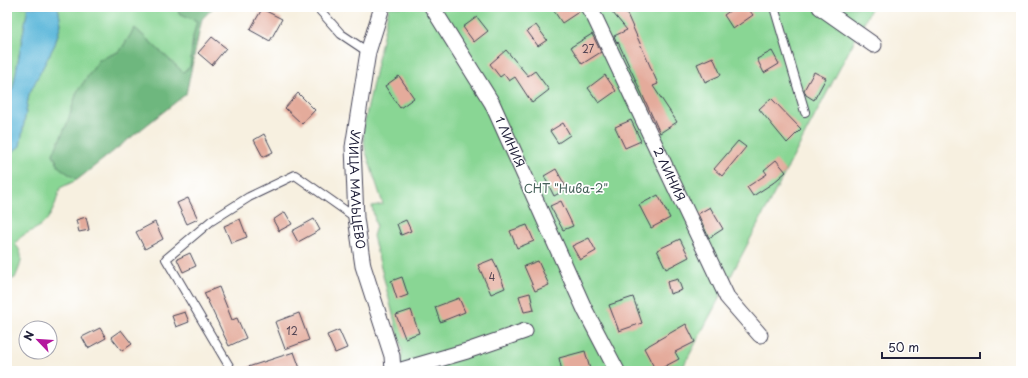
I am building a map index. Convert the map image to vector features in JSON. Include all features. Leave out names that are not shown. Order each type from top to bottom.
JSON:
[{"type":"street","name":"УЛИЦА МАЛЬЦЕВО","points":[[382,7],[368,52],[353,147],[356,218],[363,266],[392,356],[393,371]]},
{"type":"street","name":"1 ЛИНИЯ","points":[[432,7],[492,103],[585,310],[617,371]]},
{"type":"street","name":"2 ЛИНИЯ","points":[[588,7],[595,18],[727,296],[760,335]]},
{"type":"street","points":[[820,7],[874,45]]},
{"type":"street","points":[[398,371],[467,351],[525,331]]},
{"type":"lane","points":[[317,7],[341,34],[368,52]]},
{"type":"lane","points":[[774,7],[805,112]]},
{"type":"lane","points":[[232,371],[166,259],[211,221],[242,201],[295,175],[356,218]]},
{"type":"green space","points":[[7,7],[28,7],[13,88],[7,97]]},
{"type":"green space","points":[[58,7],[177,7],[179,13],[197,21],[193,37],[190,67],[183,72],[135,28],[120,51],[99,60],[77,92],[67,124],[53,154],[59,167],[77,180],[60,188],[51,214],[48,218],[36,229],[21,237],[15,244],[20,252],[21,261],[15,278],[7,281],[7,156],[20,146],[29,94],[55,44],[61,24]]},
{"type":"green space","points":[[177,7],[214,7],[202,19],[186,94],[77,180],[59,167],[53,154],[67,124],[77,92],[99,60],[120,51],[135,28],[183,72],[190,67],[193,37],[197,21],[179,13]]},
{"type":"green space","name":"СНТ \"Нива-2\"","points":[[389,7],[872,7],[681,371],[400,371],[402,350],[373,236],[376,226],[372,206],[383,204],[365,149],[363,130]]},
{"type":"water","points":[[28,7],[58,7],[61,24],[55,44],[29,94],[20,146],[7,156],[7,97],[13,88]]},
{"type":"building","points":[[561,7],[579,7],[580,11],[562,23],[554,11]]},
{"type":"building","points":[[608,7],[635,7],[627,14],[658,84],[653,86],[677,122],[660,133],[614,36],[627,30]]},
{"type":"building","points":[[735,7],[747,7],[753,15],[733,29],[724,15]]},
{"type":"building","points":[[262,9],[282,19],[270,41],[250,30]]},
{"type":"building","points":[[477,17],[488,31],[474,42],[463,27]]},
{"type":"building","points":[[536,25],[547,40],[538,46],[527,31]]},
{"type":"building","points":[[592,34],[601,52],[582,64],[571,47]]},
{"type":"building","points":[[212,37],[226,48],[212,65],[198,53]]},
{"type":"building","points":[[506,50],[528,76],[535,71],[549,90],[532,103],[515,77],[509,81],[504,74],[500,77],[490,64]]},
{"type":"building","points":[[772,51],[779,64],[764,73],[757,59]]},
{"type":"building","points":[[713,57],[721,75],[705,82],[697,64]]},
{"type":"building","points":[[814,72],[826,78],[814,100],[806,95],[804,90]]},
{"type":"building","points":[[605,75],[616,91],[599,103],[588,88]]},
{"type":"building","points":[[399,76],[414,98],[400,108],[385,86]]},
{"type":"building","points":[[298,93],[315,110],[302,124],[285,108]]},
{"type":"building","points":[[771,98],[801,129],[787,143],[759,109]]},
{"type":"building","points":[[631,120],[641,141],[625,148],[615,127]]},
{"type":"building","points":[[563,123],[570,135],[558,143],[550,131]]},
{"type":"building","points":[[264,134],[273,152],[263,157],[254,140]]},
{"type":"building","points":[[738,141],[746,147],[722,176],[714,169]]},
{"type":"building","points":[[776,160],[786,172],[773,183],[753,196],[747,187],[767,174],[764,170]]},
{"type":"building","points":[[556,169],[567,189],[554,196],[544,176]]},
{"type":"building","points":[[658,195],[670,218],[651,228],[639,205]]},
{"type":"building","points":[[188,198],[198,219],[187,224],[177,203]]},
{"type":"building","points":[[561,201],[573,226],[563,230],[550,206]]},
{"type":"building","points":[[710,207],[723,229],[709,238],[698,214]]},
{"type":"building","points":[[285,212],[292,224],[279,231],[273,220]]},
{"type":"building","points":[[86,217],[89,230],[79,232],[76,220]]},
{"type":"building","points":[[240,219],[247,237],[231,243],[224,226]]},
{"type":"building","points":[[314,219],[320,230],[298,242],[292,231]]},
{"type":"building","points":[[406,220],[411,231],[401,235],[397,224]]},
{"type":"building","points":[[155,222],[163,239],[145,249],[136,232]]},
{"type":"building","points":[[527,225],[534,241],[517,248],[510,231]]},
{"type":"building","points":[[589,238],[596,251],[580,260],[572,246]]},
{"type":"building","points":[[680,239],[689,257],[666,269],[657,250]]},
{"type":"building","points":[[190,253],[196,266],[183,272],[177,259]]},
{"type":"building","points":[[493,259],[505,288],[491,294],[478,265]]},
{"type":"building","points":[[538,261],[549,285],[535,291],[524,266]]},
{"type":"building","points":[[402,277],[408,295],[397,299],[391,281]]},
{"type":"building","points":[[678,279],[682,290],[670,294],[667,282]]},
{"type":"building","points":[[219,287],[232,320],[237,318],[246,338],[229,346],[204,293]]},
{"type":"building","points":[[530,293],[534,310],[524,312],[519,296]]},
{"type":"building","points":[[633,297],[642,323],[619,331],[609,305]]},
{"type":"building","points":[[459,298],[465,312],[440,322],[435,307]]},
{"type":"building","points":[[411,310],[419,333],[405,338],[396,315]]},
{"type":"building","points":[[185,312],[189,322],[176,327],[172,316]]},
{"type":"building","points":[[299,313],[309,340],[285,349],[275,322]]},
{"type":"building","points":[[686,324],[695,342],[675,352],[679,359],[656,371],[644,348]]},
{"type":"building","points":[[100,328],[106,338],[88,348],[82,337]]},
{"type":"building","points":[[121,330],[132,344],[122,351],[111,337]]},
{"type":"building","points":[[339,330],[347,348],[335,353],[327,335]]},
{"type":"building","points":[[585,351],[590,369],[562,371],[559,358]]},
{"type":"building","points":[[294,352],[301,371],[242,371],[242,369]]}]
